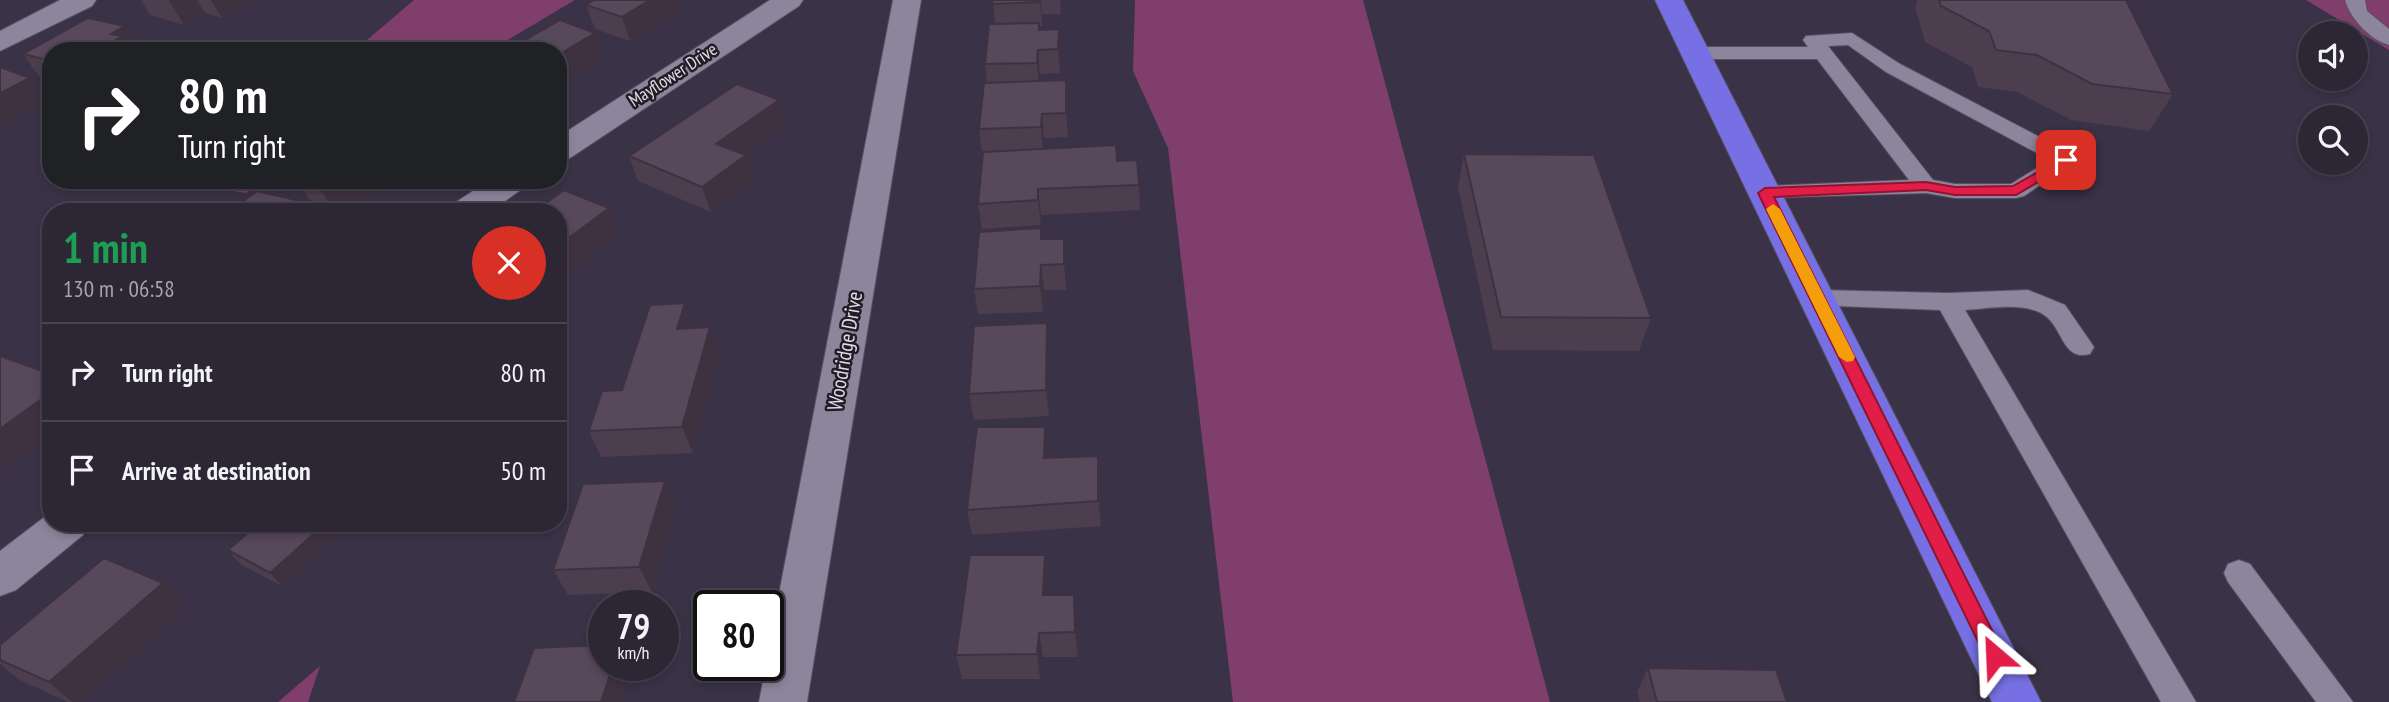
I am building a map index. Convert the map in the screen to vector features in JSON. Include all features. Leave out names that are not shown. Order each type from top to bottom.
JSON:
[{"type":"highway","points":[[1669,0],[2017,702]]},
{"type":"street","points":[[0,42],[82,0]]},
{"type":"street","name":"Mayflower Drive","points":[[567,144],[789,0]]},
{"type":"street","name":"Woodridge Drive","points":[[783,702],[907,0]]},
{"type":"street","points":[[478,203],[500,189]]},
{"type":"street","points":[[0,577],[57,532]]},
{"type":"lane","points":[[2355,0],[2358,13],[2389,39]]},
{"type":"lane","points":[[1765,193],[1926,186],[1955,191],[2016,191],[2066,160],[1893,68],[1852,38],[1813,40],[1926,186]]},
{"type":"lane","points":[[1695,53],[1824,53]]},
{"type":"lane","points":[[1819,299],[1948,302],[2028,299],[2056,311],[2081,347]]},
{"type":"lane","points":[[1948,302],[2179,702]]},
{"type":"lane","points":[[2239,573],[2336,702]]},
{"type":"shaded area","points":[[414,0],[575,0],[504,42],[365,42]]},
{"type":"shaded area","points":[[1135,0],[1363,0],[1550,702],[1233,702],[1168,148],[1133,71]]},
{"type":"shaded area","points":[[2306,0],[2389,0],[2389,50],[2368,37],[2368,21],[2341,21]]},
{"type":"shaded area","points":[[220,189],[253,189],[246,193]]},
{"type":"shaded area","points":[[320,666],[308,702],[278,702]]},
{"type":"building","points":[[594,0],[650,0],[622,17],[586,5]]},
{"type":"building","points":[[993,0],[1040,0],[1040,2],[992,4]]},
{"type":"building","points":[[1939,0],[2126,0],[2173,94],[2092,84],[2037,55],[1996,50],[1989,31],[1941,6]]},
{"type":"building","points":[[88,18],[125,26],[111,34],[122,36],[112,42],[45,42]]},
{"type":"building","points":[[560,20],[595,33],[567,50],[567,42],[522,42]]},
{"type":"building","points":[[1039,23],[1039,30],[1059,29],[1058,49],[1038,50],[1037,63],[985,64],[989,24]]},
{"type":"building","points":[[42,43],[42,59],[23,54]]},
{"type":"building","points":[[0,67],[30,78],[0,93]]},
{"type":"building","points":[[1066,80],[1066,113],[1042,114],[1041,127],[979,129],[984,83]]},
{"type":"building","points":[[737,84],[779,100],[716,144],[746,155],[702,187],[629,156]]},
{"type":"building","points":[[1116,145],[1117,161],[1137,160],[1139,185],[1038,189],[1038,200],[978,204],[983,152]]},
{"type":"building","points":[[1464,154],[1594,155],[1651,318],[1501,317]]},
{"type":"building","points":[[564,190],[609,208],[567,239],[567,203],[546,203]]},
{"type":"building","points":[[257,191],[309,203],[241,203]]},
{"type":"building","points":[[1041,228],[1041,239],[1064,239],[1064,264],[1041,265],[1040,286],[974,289],[979,232]]},
{"type":"building","points":[[685,303],[677,329],[710,327],[682,427],[589,431],[602,391],[622,390],[650,305]]},
{"type":"building","points":[[1047,323],[1046,390],[969,394],[974,326]]},
{"type":"building","points":[[0,356],[42,371],[42,399],[0,429]]},
{"type":"building","points":[[977,427],[1045,427],[1044,458],[1098,456],[1098,501],[967,510]]},
{"type":"building","points":[[665,481],[639,567],[553,570],[583,484]]},
{"type":"building","points":[[249,532],[316,532],[270,573],[228,550]]},
{"type":"building","points":[[970,555],[1045,555],[1043,595],[1074,595],[1075,632],[1039,633],[1037,654],[956,655]]},
{"type":"building","points":[[104,558],[163,583],[49,682],[0,660],[0,645]]},
{"type":"building","points":[[588,646],[588,681],[608,681],[601,702],[514,702],[534,648]]},
{"type":"building","points":[[1648,668],[1776,670],[1787,702],[1657,702]]},
{"type":"slow traffic","points":[[1773,209],[1847,357]]},
{"type":"route","points":[[1995,656],[1765,193],[1926,186],[1955,191],[2016,191],[2066,160]]}]
